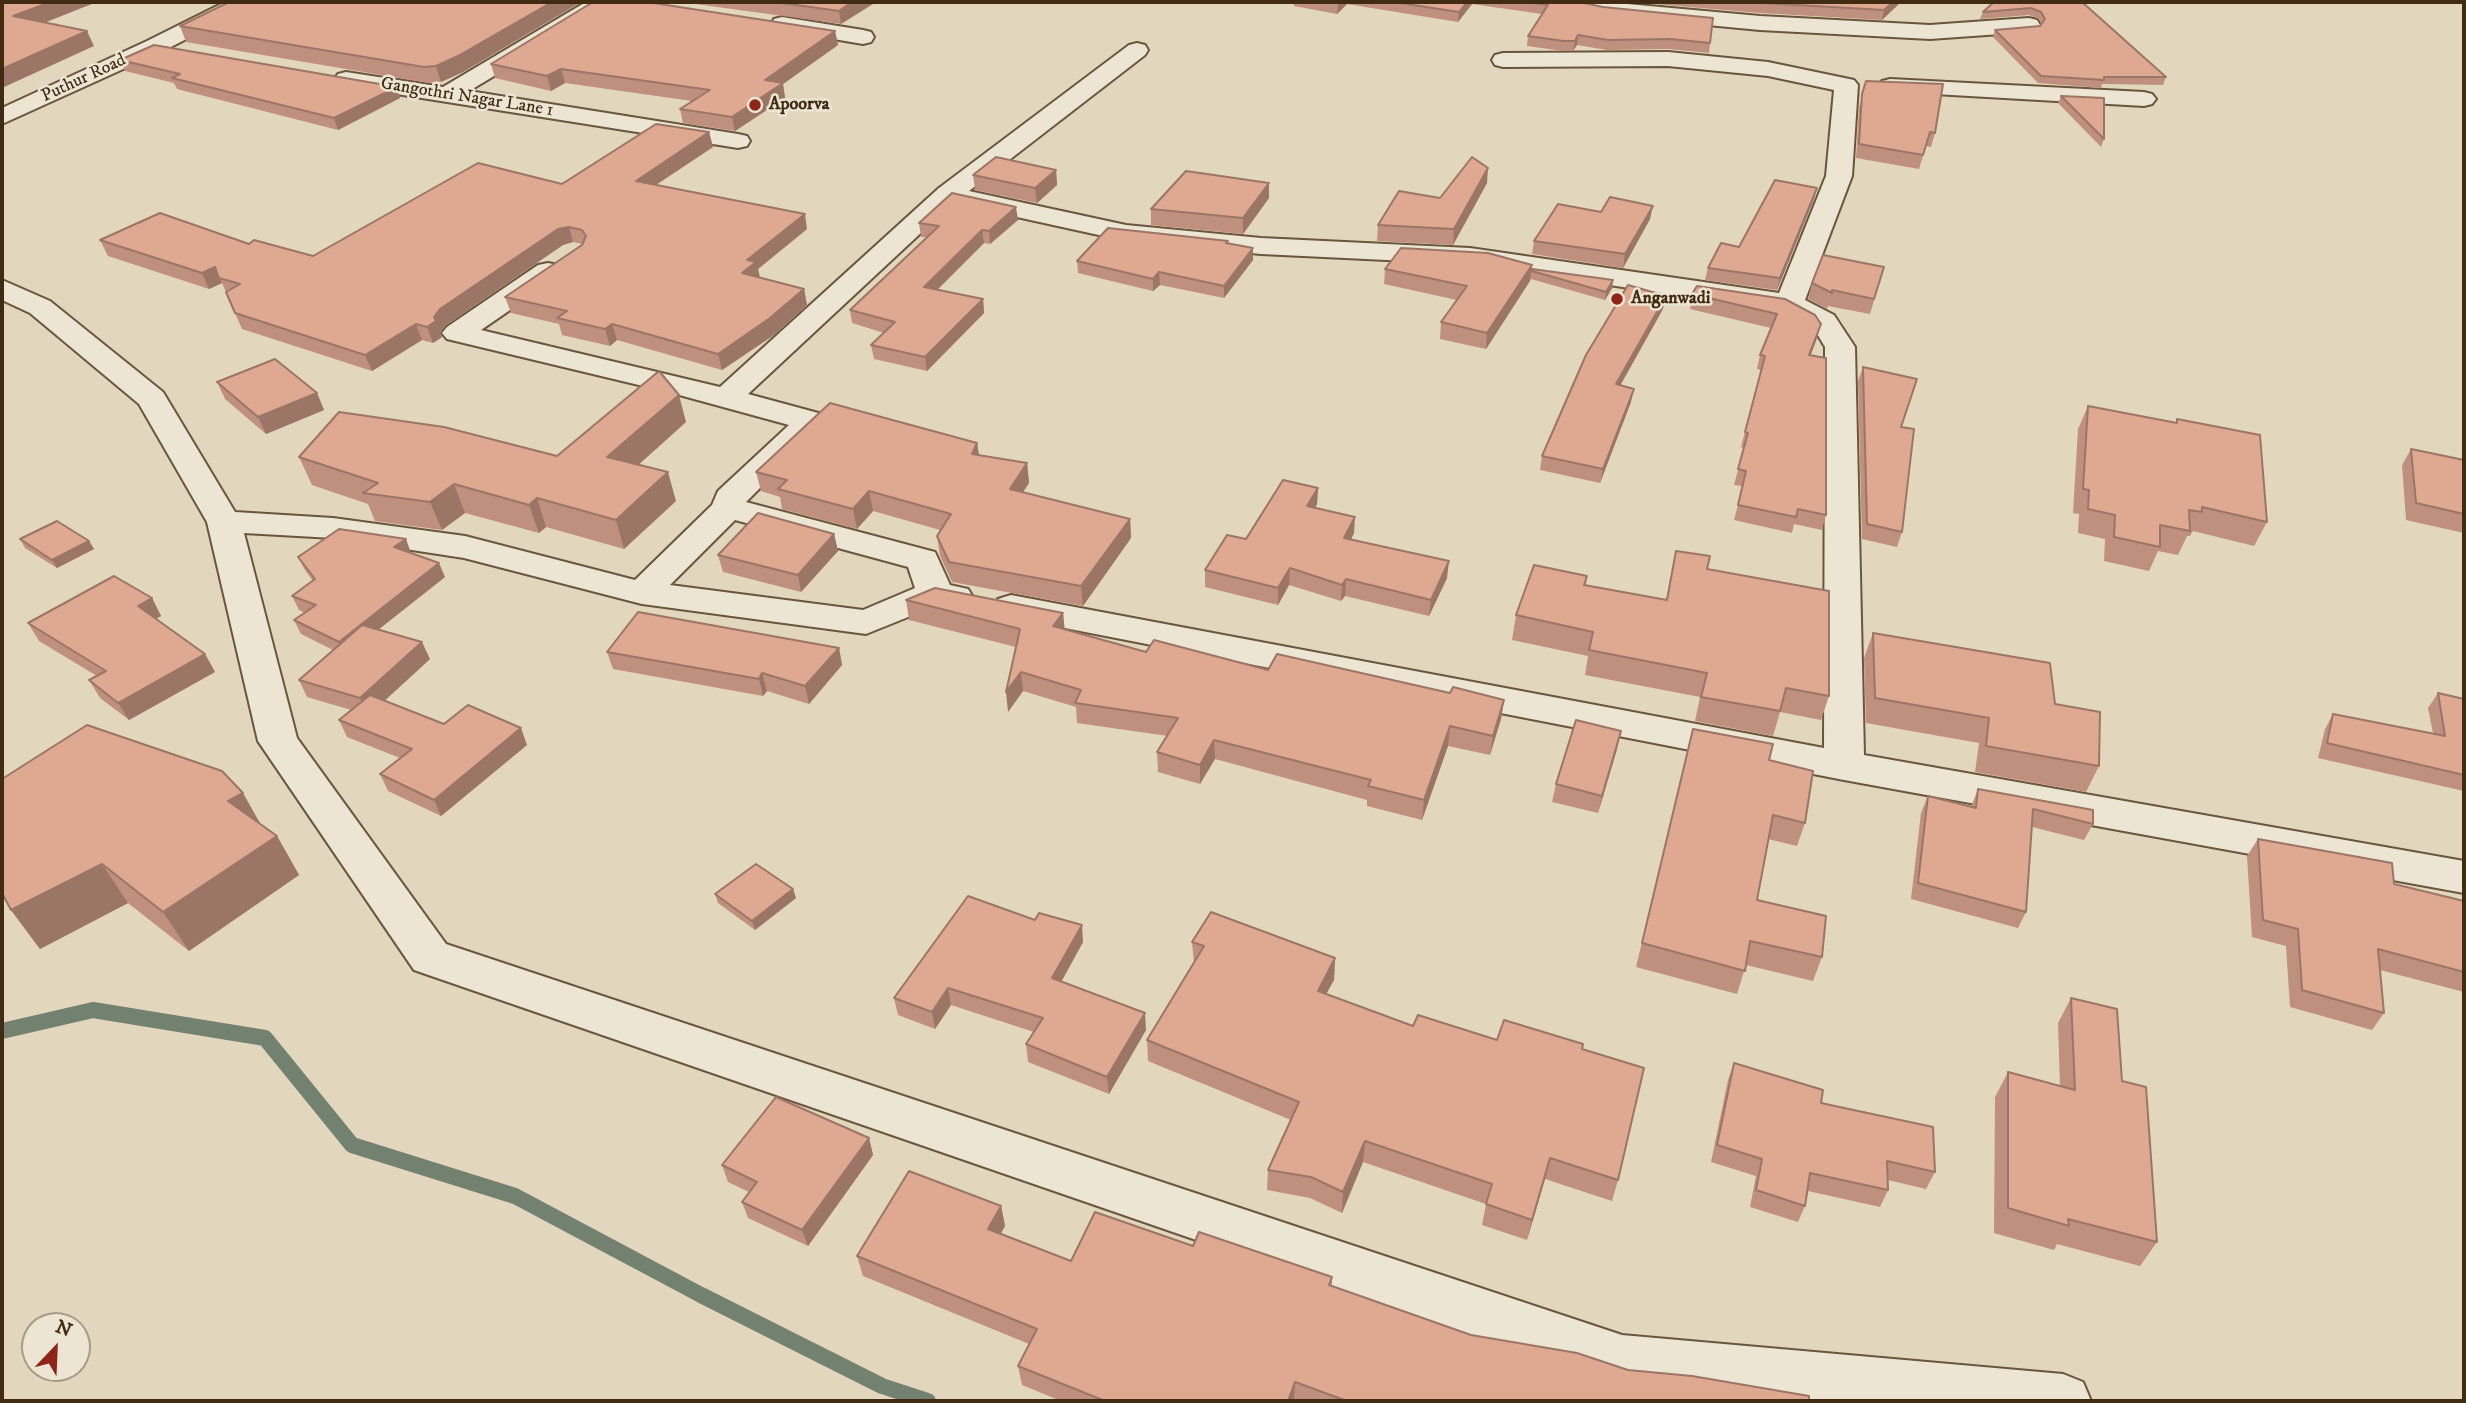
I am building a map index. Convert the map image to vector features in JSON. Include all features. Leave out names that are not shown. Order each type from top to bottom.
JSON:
[{"type":"street","name":"Puthur Road","points":[[2,117],[242,2]]},
{"type":"street","points":[[445,96],[601,2]]},
{"type":"street","points":[[1577,2],[1602,8],[1773,24],[1930,32],[2029,25],[2001,8]]},
{"type":"street","points":[[767,12],[863,37]]},
{"type":"street","points":[[155,46],[194,52]]},
{"type":"street","points":[[726,398],[948,194],[1137,50]]},
{"type":"street","points":[[1503,60],[1668,59],[1768,69],[1846,85],[1992,89],[2144,99]]},
{"type":"street","name":"Gangothri Nagar Lane 1","points":[[326,75],[738,141]]},
{"type":"street","points":[[1789,303],[1839,176],[1846,85]]},
{"type":"street","points":[[12,90],[44,97]]},
{"type":"street","points":[[948,194],[1126,233],[1261,246],[1470,256],[1789,303],[1824,321],[1840,348],[1843,766]]},
{"type":"street","points":[[574,253],[457,333],[811,421],[730,498],[728,508],[642,593]]},
{"type":"street","points":[[2,289],[40,307],[152,399],[224,522],[278,741],[430,957],[1622,1361],[2063,1401]]},
{"type":"street","points":[[728,508],[923,560],[935,593]]},
{"type":"street","points":[[224,522],[333,528],[466,547],[642,593],[866,622],[935,593],[1843,766],[2464,877]]},
{"type":"building","points":[[2,2],[51,2],[13,16],[87,31],[2,69]]},
{"type":"building","points":[[229,2],[552,2],[458,56],[436,66],[424,67],[180,26]]},
{"type":"building","points":[[593,2],[647,2],[835,31],[765,80],[783,83],[732,117],[680,109],[710,90],[561,69],[547,76],[491,64]]},
{"type":"building","points":[[775,2],[852,2],[839,11]]},
{"type":"building","points":[[1393,2],[1467,2],[1459,12]]},
{"type":"building","points":[[1528,2],[1579,2],[1603,7],[1713,18],[1710,43],[1670,39],[1608,40],[1578,35],[1575,41],[1564,41],[1528,36],[1548,5]]},
{"type":"building","points":[[1744,2],[1893,2],[1884,10]]},
{"type":"building","points":[[1994,2],[2082,2],[2166,77],[2104,77],[2104,80],[2041,76],[1995,30],[2040,26],[2045,19],[2041,12],[2031,8],[1983,12]]},
{"type":"building","points":[[154,45],[397,87],[334,118],[172,78],[180,74],[120,60]]},
{"type":"building","points":[[1866,81],[1943,84],[1935,133],[1930,132],[1923,155],[1859,144],[1862,94]]},
{"type":"building","points":[[2061,96],[2104,98],[2104,139]]},
{"type":"building","points":[[656,124],[709,132],[636,181],[805,214],[747,260],[756,262],[742,273],[804,289],[770,318],[718,354],[612,324],[605,329],[557,318],[567,311],[505,297],[582,245],[586,236],[582,230],[569,227],[558,229],[440,309],[434,317],[436,321],[427,327],[416,324],[365,355],[235,313],[226,292],[240,284],[219,278],[215,267],[202,273],[100,240],[160,213],[249,244],[254,240],[313,256],[478,163],[562,184]]},
{"type":"building","points":[[996,157],[1056,170],[1035,188],[973,175]]},
{"type":"building","points":[[1472,157],[1488,168],[1454,229],[1378,225],[1399,191],[1440,198]]},
{"type":"building","points":[[1186,171],[1269,183],[1243,218],[1151,209]]},
{"type":"building","points":[[1775,180],[1817,188],[1780,278],[1708,268],[1721,243],[1739,247]]},
{"type":"building","points":[[952,193],[1016,207],[989,231],[982,230],[924,287],[983,299],[925,357],[871,345],[895,322],[850,310],[939,226],[919,223]]},
{"type":"building","points":[[1610,197],[1653,206],[1625,254],[1534,241],[1558,204],[1601,212]]},
{"type":"building","points":[[1108,228],[1228,241],[1226,243],[1253,248],[1224,286],[1159,272],[1153,279],[1077,261]]},
{"type":"building","points":[[1401,248],[1488,253],[1532,265],[1487,333],[1441,322],[1467,286],[1385,269]]},
{"type":"building","points":[[1823,255],[1884,267],[1874,299],[1832,290],[1832,293],[1812,283]]},
{"type":"building","points":[[1532,269],[1613,280],[1606,292]]},
{"type":"building","points":[[1628,285],[1666,296],[1616,384],[1634,389],[1603,469],[1542,456],[1586,355]]},
{"type":"building","points":[[1697,286],[1785,299],[1815,315],[1821,324],[1809,355],[1826,358],[1826,515],[1798,509],[1796,517],[1738,505],[1746,471],[1738,469],[1765,356],[1760,355],[1777,314],[1692,294]]},
{"type":"building","points":[[275,359],[317,393],[258,417],[217,382]]},
{"type":"building","points":[[1863,367],[1917,379],[1901,427],[1914,429],[1902,532],[1867,524]]},
{"type":"building","points":[[659,371],[679,395],[607,457],[668,472],[616,520],[537,498],[529,505],[454,484],[430,502],[363,493],[378,483],[299,457],[339,412],[444,427],[557,456]]},
{"type":"building","points":[[830,403],[977,443],[972,454],[1027,463],[1010,489],[1130,519],[1081,586],[949,562],[937,536],[951,514],[869,491],[853,509],[778,489],[787,480],[756,472]]},
{"type":"building","points":[[2088,406],[2260,435],[2267,522],[2202,507],[2202,512],[2189,510],[2190,531],[2160,525],[2160,547],[2114,537],[2115,515],[2088,509],[2089,490],[2083,489]]},
{"type":"building","points":[[2411,449],[2464,460],[2464,514],[2416,503]]},
{"type":"building","points":[[1283,480],[1318,488],[1307,506],[1355,517],[1344,538],[1449,561],[1431,600],[1346,579],[1342,585],[1290,568],[1278,588],[1205,570],[1227,535],[1246,539]]},
{"type":"building","points":[[758,513],[834,534],[798,575],[718,555]]},
{"type":"building","points":[[57,521],[89,541],[52,560],[20,539]]},
{"type":"building","points":[[339,529],[406,539],[394,547],[439,563],[339,642],[294,620],[316,605],[292,596],[315,579],[298,557]]},
{"type":"building","points":[[1676,551],[1710,556],[1707,569],[1829,591],[1829,696],[1786,688],[1780,711],[1701,697],[1707,673],[1589,650],[1593,632],[1516,615],[1534,565],[1587,576],[1584,585],[1667,600]]},
{"type":"building","points":[[114,576],[152,598],[138,606],[205,654],[118,703],[89,680],[106,671],[28,623]]},
{"type":"building","points":[[935,588],[1063,613],[1053,626],[1146,652],[1154,640],[1268,670],[1277,654],[1450,693],[1453,687],[1504,700],[1493,736],[1450,726],[1424,800],[1368,786],[1371,780],[1214,740],[1200,765],[1157,752],[1178,718],[1075,703],[1081,690],[1021,672],[1006,692],[1020,629],[906,600]]},
{"type":"building","points":[[638,612],[839,648],[805,686],[762,673],[759,679],[607,652]]},
{"type":"building","points":[[362,625],[422,642],[360,698],[299,680]]},
{"type":"building","points":[[1873,633],[2050,663],[2055,704],[2100,712],[2099,766],[1986,746],[1989,718],[1875,698]]},
{"type":"building","points":[[2438,693],[2464,699],[2464,775],[2327,743],[2333,714],[2445,736]]},
{"type":"building","points":[[370,695],[444,724],[468,705],[521,728],[434,800],[380,774],[412,749],[339,720]]},
{"type":"building","points":[[1576,720],[1621,731],[1602,796],[1556,784]]},
{"type":"building","points":[[87,725],[222,771],[243,793],[228,801],[277,836],[163,912],[102,864],[11,910],[2,893],[2,779]]},
{"type":"building","points":[[1693,729],[1773,744],[1769,760],[1813,771],[1805,823],[1773,815],[1757,900],[1826,916],[1822,957],[1750,941],[1745,971],[1642,943]]},
{"type":"building","points":[[1978,789],[2093,810],[2093,824],[2033,809],[2026,912],[1918,883],[1928,796],[1976,808]]},
{"type":"building","points":[[2258,839],[2392,863],[2394,884],[2464,901],[2464,972],[2378,949],[2384,1013],[2302,990],[2298,929],[2263,920]]},
{"type":"building","points":[[756,864],[793,889],[752,921],[715,894]]},
{"type":"building","points":[[968,896],[1035,920],[1039,913],[1082,925],[1052,978],[1145,1013],[1107,1077],[1026,1044],[1043,1018],[948,988],[932,1012],[894,998]]},
{"type":"building","points":[[1211,912],[1335,958],[1318,991],[1413,1026],[1418,1015],[1497,1040],[1504,1020],[1583,1044],[1582,1049],[1644,1068],[1618,1180],[1550,1158],[1532,1220],[1486,1204],[1492,1184],[1365,1141],[1343,1192],[1311,1177],[1268,1170],[1299,1102],[1147,1040],[1204,946],[1192,942]]},
{"type":"building","points":[[2071,998],[2117,1009],[2122,1081],[2146,1087],[2157,1242],[2068,1219],[2069,1226],[2008,1208],[2008,1072],[2075,1090]]},
{"type":"building","points":[[1734,1063],[1823,1090],[1821,1103],[1933,1127],[1935,1172],[1887,1161],[1888,1190],[1810,1173],[1805,1206],[1756,1190],[1762,1159],[1717,1145]]},
{"type":"building","points":[[776,1097],[869,1138],[802,1230],[742,1202],[757,1182],[722,1165]]},
{"type":"building","points":[[909,1171],[1001,1206],[988,1229],[1071,1261],[1095,1212],[1193,1246],[1199,1232],[1332,1277],[1329,1285],[1471,1335],[1577,1353],[1628,1370],[1692,1376],[1809,1396],[1809,1401],[1347,1401],[1295,1382],[1288,1401],[1105,1401],[1018,1366],[1037,1329],[857,1256]]},
{"type":"waterway","points":[[2,1031],[93,1010],[265,1038],[352,1145],[515,1196],[701,1295],[882,1386],[928,1401]]},
{"type":"place","name":"Apoorva","points":[[755,105]]},
{"type":"place","name":"Anganwadi","points":[[1617,299]]}]
